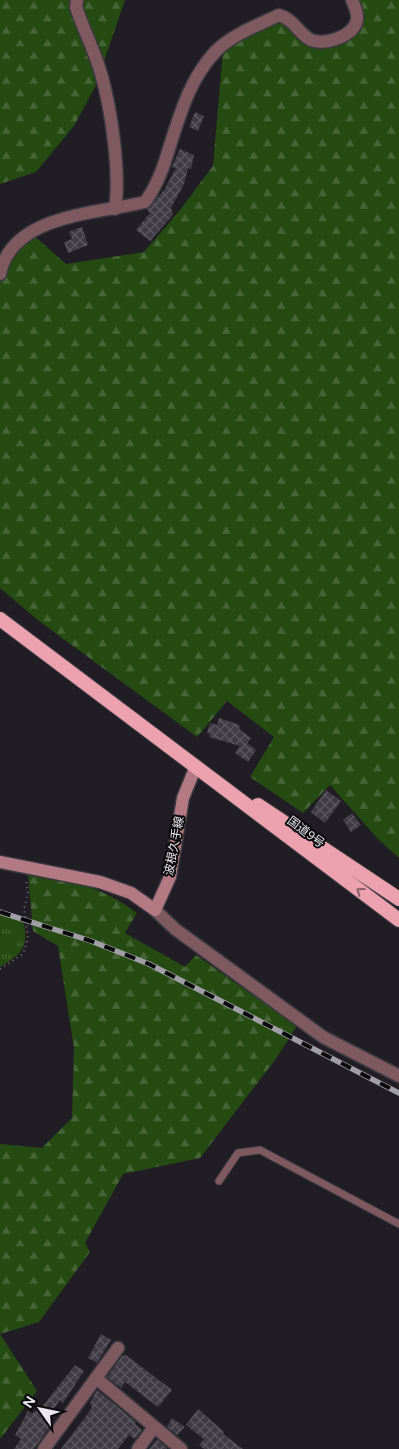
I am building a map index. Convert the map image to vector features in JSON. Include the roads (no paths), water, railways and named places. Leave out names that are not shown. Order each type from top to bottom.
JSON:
[{"type":"highway","name":"国道9号","points":[[0,620],[399,920]]},
{"type":"highway","name":"国道9号","points":[[196,766],[299,831],[399,899]]},
{"type":"main road","name":"波根久手線","points":[[155,910],[170,877],[183,798],[196,766]]},
{"type":"main road","points":[[0,862],[100,882],[131,892],[155,910]]},
{"type":"street","points":[[77,0],[76,6],[97,61],[107,98],[118,189],[115,209]]},
{"type":"street","points":[[0,274],[3,261],[14,244],[37,227],[145,202],[158,185],[186,96],[217,50],[252,28],[279,15],[288,18],[310,39],[320,41],[338,38],[353,29],[358,18],[352,0]]},
{"type":"street","points":[[155,910],[175,930],[323,1036],[399,1076]]},
{"type":"street","points":[[44,1449],[118,1348]]},
{"type":"street","points":[[96,1378],[181,1449]]},
{"type":"street","points":[[138,1449],[154,1427]]},
{"type":"lane","points":[[219,1181],[238,1153],[260,1150],[399,1224]]},
{"type":"railway","points":[[0,912],[91,941],[149,964],[399,1093]]}]
